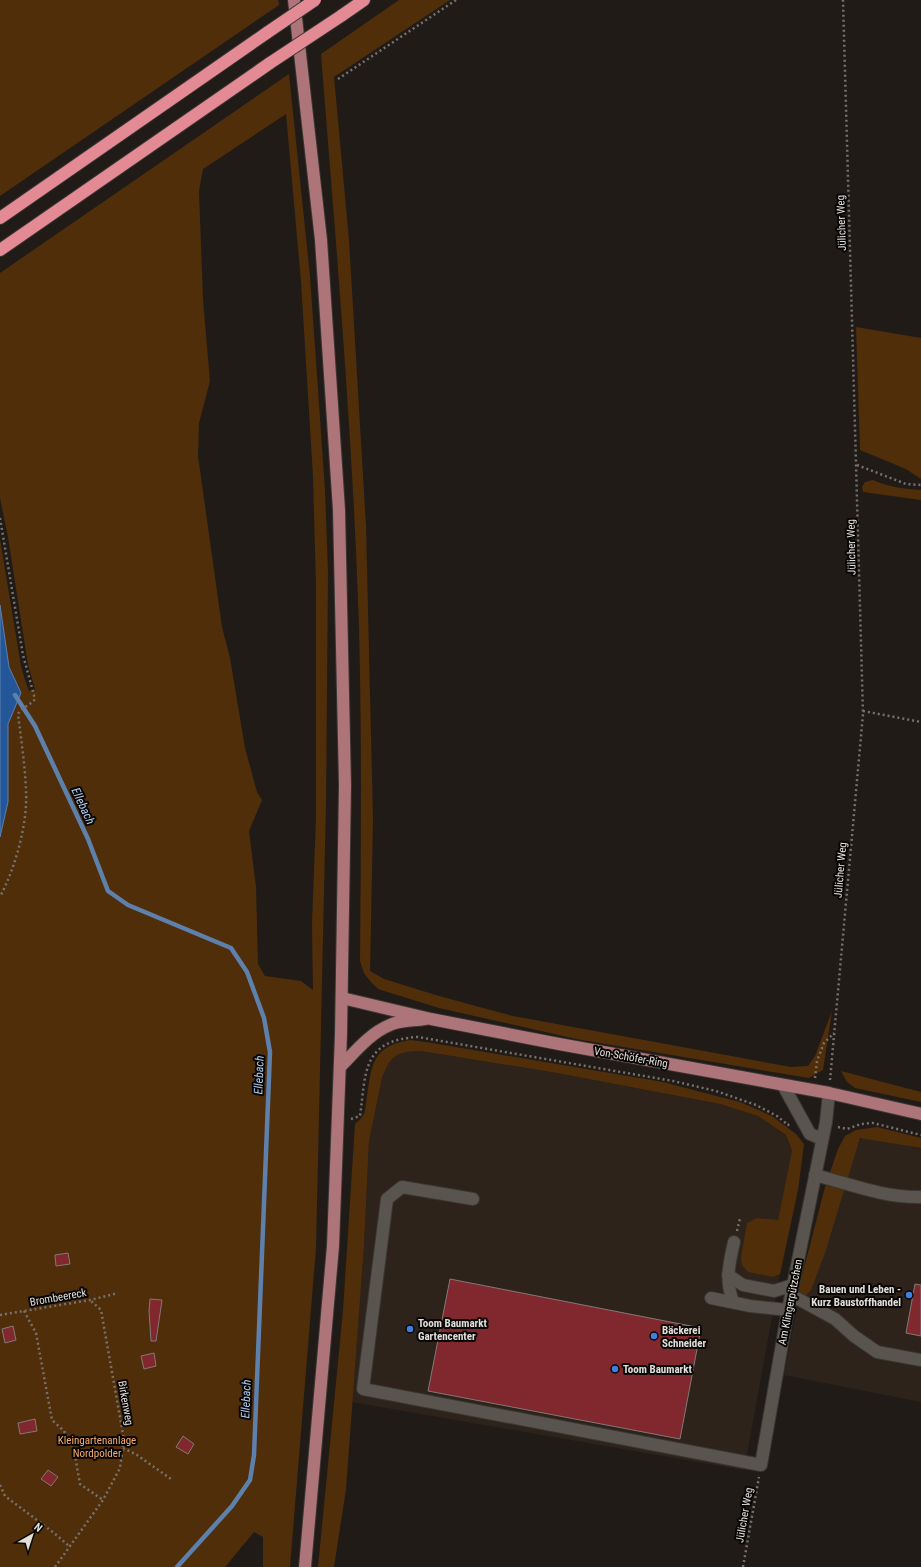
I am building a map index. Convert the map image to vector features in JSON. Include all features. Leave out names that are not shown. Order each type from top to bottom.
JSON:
[{"type":"highway","points":[[0,218],[315,0]]},
{"type":"highway","points":[[0,250],[270,63],[364,0]]},
{"type":"main road","points":[[294,0],[321,240],[339,510],[345,785],[342,998],[334,1246],[305,1567]]},
{"type":"main road","name":"Von-Schöfer-Ring","points":[[342,998],[431,1019],[829,1093],[921,1114]]},
{"type":"main road","points":[[340,1067],[363,1044],[378,1032],[392,1024],[431,1019]]},
{"type":"street","points":[[783,1085],[810,1134],[822,1139]]},
{"type":"street","name":"Am Klingerpützchen","points":[[761,1465],[788,1310],[826,1122],[829,1093]]},
{"type":"street","points":[[815,1175],[887,1194],[907,1197],[921,1197]]},
{"type":"street","points":[[473,1199],[402,1187],[388,1199],[362,1389],[761,1465]]},
{"type":"street","points":[[730,1245],[728,1288],[733,1302]]},
{"type":"street","points":[[728,1275],[743,1285],[774,1291],[792,1290],[835,1319],[854,1336],[877,1352],[921,1360]]},
{"type":"street","points":[[711,1298],[750,1306],[788,1310]]},
{"type":"path","points":[[338,78],[456,0]]},
{"type":"path","name":"Jülicher Weg","points":[[829,1093],[863,711],[843,0]]},
{"type":"path","points":[[856,465],[906,484],[921,485]]},
{"type":"path","points":[[0,518],[23,655],[35,699],[32,704],[20,710],[18,714],[27,792],[24,825],[14,862],[0,897]]},
{"type":"path","points":[[863,711],[921,722]]},
{"type":"path","points":[[813,1090],[817,1061],[824,1043],[834,1033]]},
{"type":"path","points":[[338,1118],[352,1119],[360,1116],[365,1072],[370,1060],[379,1049],[389,1043],[403,1038],[418,1037],[673,1081],[716,1091],[756,1105],[777,1116],[788,1125],[800,1117]]},
{"type":"path","points":[[826,1122],[847,1130],[861,1124],[873,1123],[921,1135]]},
{"type":"path","name":"Brombeereck","points":[[0,1315],[90,1300],[118,1293]]},
{"type":"path","name":"Birkenweg","points":[[55,1567],[103,1500],[120,1468],[123,1448],[124,1440],[120,1414],[101,1310],[90,1300]]},
{"type":"path","points":[[24,1311],[36,1333],[52,1420],[64,1431],[74,1450],[80,1484],[103,1500]]},
{"type":"path","points":[[123,1448],[137,1455],[171,1479]]},
{"type":"path","name":"Jülicher Weg","points":[[743,1567],[761,1465]]},
{"type":"path","points":[[0,1485],[4,1496],[69,1546]]},
{"type":"shaded area","points":[[405,1051],[421,1051],[557,1073],[720,1104],[758,1116],[786,1135],[792,1152],[778,1221],[757,1218],[773,1277],[780,1274],[744,1470],[352,1402],[364,1246],[369,1141],[382,1078],[386,1068],[393,1057]]},
{"type":"shaded area","points":[[863,1135],[921,1149],[921,1402],[784,1375],[801,1287],[849,1159]]},
{"type":"green space","points":[[0,0],[278,0],[279,5],[0,196]]},
{"type":"green space","points":[[399,0],[450,0],[334,77],[349,240],[366,526],[373,820],[370,971],[384,979],[513,1016],[791,1067],[808,1066],[815,1056],[832,1011],[823,1070],[809,1078],[576,1039],[439,1008],[378,989],[364,973],[360,961],[361,711],[353,484],[321,54]]},
{"type":"green space","name":"Kleingartenanlage Nordpolder","points":[[289,74],[310,276],[325,490],[328,572],[326,803],[316,1248],[290,1567],[263,1567],[263,1537],[254,1532],[225,1567],[0,1567],[0,837],[8,802],[8,724],[21,693],[9,667],[0,605],[0,539],[21,666],[29,691],[35,689],[28,665],[8,537],[0,498],[0,273]],"holes":[[[286,114],[301,281],[313,476],[316,586],[316,818],[312,923],[313,990],[301,981],[265,976],[258,964],[256,887],[249,831],[262,800],[257,792],[245,748],[230,658],[222,627],[198,456],[199,423],[210,381],[203,300],[199,191],[203,169]]]},
{"type":"green space","points":[[856,327],[921,338],[921,479],[906,469],[860,450]]},
{"type":"green space","points":[[873,480],[897,487],[921,490],[921,500],[863,492],[862,487],[865,482]]},
{"type":"green space","points":[[410,1040],[663,1082],[740,1102],[772,1116],[796,1134],[804,1144],[798,1190],[780,1274],[773,1277],[748,1272],[742,1265],[741,1258],[747,1223],[757,1218],[778,1220],[792,1151],[786,1135],[758,1116],[720,1104],[557,1073],[421,1051],[400,1053],[392,1059],[382,1078],[369,1141],[364,1246],[346,1489],[334,1567],[318,1567],[343,1311],[355,1124],[365,1112],[371,1074],[376,1058],[388,1047]]},
{"type":"green space","points":[[841,1071],[921,1092],[921,1102],[855,1088],[847,1082]]},
{"type":"green space","points":[[877,1127],[921,1138],[921,1148],[860,1138],[825,1253],[811,1290],[804,1297],[796,1299],[825,1187],[838,1149],[845,1136],[856,1130]]},
{"type":"water","points":[[0,605],[9,667],[21,693],[8,724],[8,802],[0,837]]},
{"type":"building","points":[[68,1253],[70,1264],[56,1266],[55,1255]]},
{"type":"building","points":[[450,1279],[701,1328],[680,1439],[428,1391]]},
{"type":"building","points":[[915,1284],[921,1285],[921,1336],[906,1333]]},
{"type":"building","points":[[150,1299],[162,1300],[156,1341],[151,1341],[149,1311]]},
{"type":"building","points":[[13,1326],[16,1340],[5,1343],[2,1329]]},
{"type":"building","points":[[154,1353],[156,1366],[144,1369],[141,1356]]},
{"type":"building","points":[[35,1419],[37,1431],[20,1434],[18,1423]]},
{"type":"building","points":[[183,1436],[194,1444],[188,1454],[176,1447]]},
{"type":"building","points":[[48,1470],[58,1477],[51,1486],[41,1479]]},
{"type":"waterway","name":"Ellebach","points":[[15,695],[35,726],[88,839],[108,891],[128,905],[231,948],[247,972],[264,1018],[270,1052],[254,1455],[250,1480],[232,1506],[177,1567]]},
{"type":"place","name":"Bauen und Leben - Kurz Baustoffhandel","points":[[909,1295]]},
{"type":"place","name":"Toom Baumarkt Gartencenter","points":[[410,1329]]},
{"type":"place","name":"Bäckerei Schneider","points":[[654,1336]]},
{"type":"place","name":"Toom Baumarkt","points":[[615,1369]]}]
